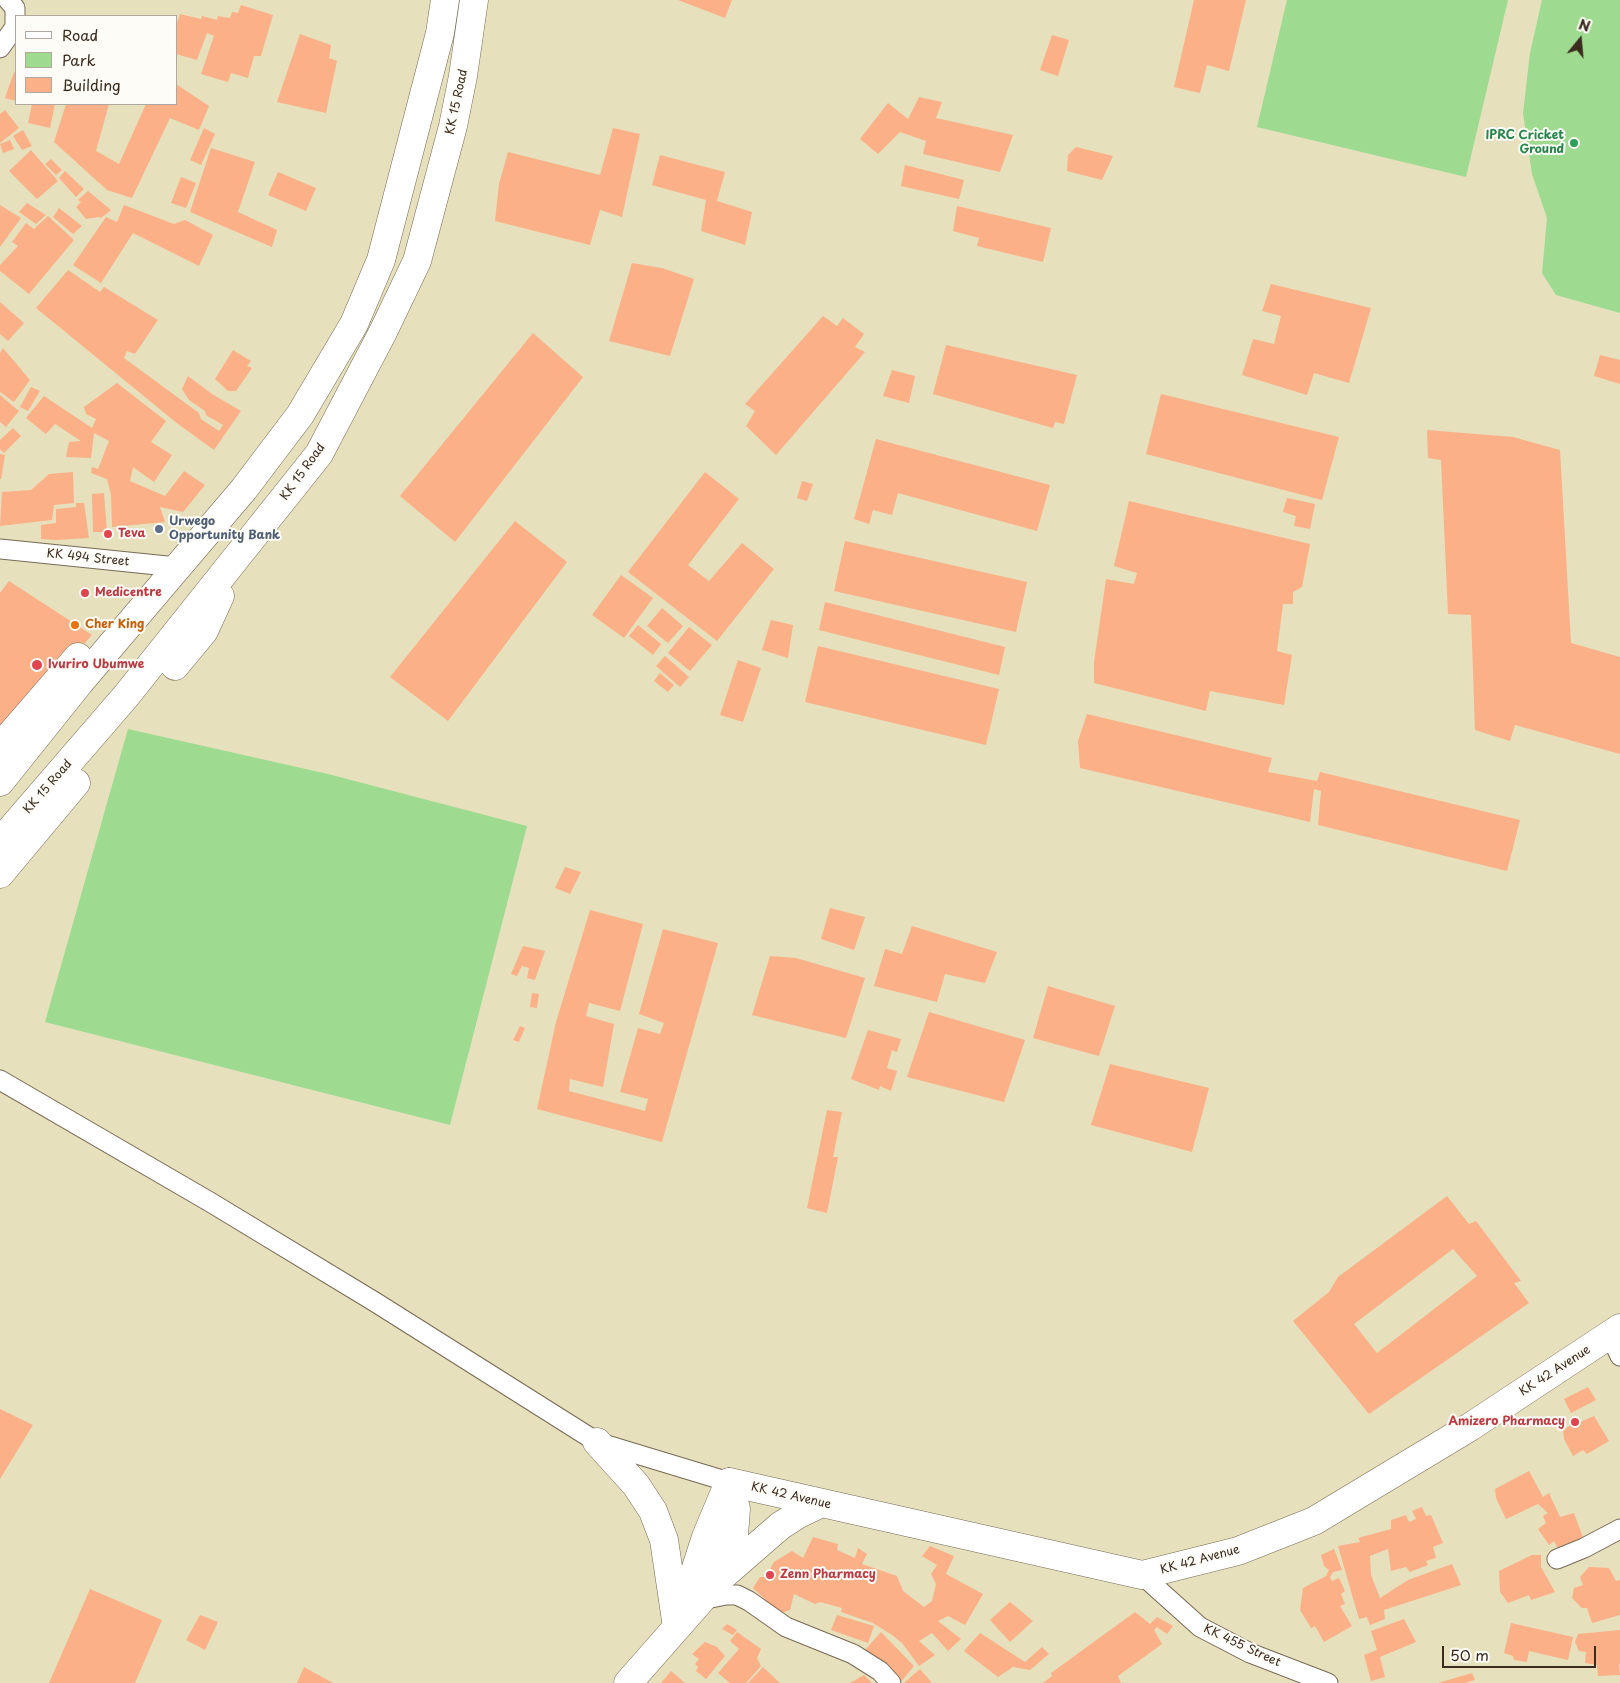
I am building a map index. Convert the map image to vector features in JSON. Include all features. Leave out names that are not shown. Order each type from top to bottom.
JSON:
[{"type":"main road","points":[[0,782],[177,567],[244,489],[300,415],[354,324],[381,260],[440,33],[445,0]]},
{"type":"main road","name":"KK 15 Road","points":[[0,842],[126,696],[320,454],[383,332],[417,261],[453,126],[463,76],[474,0]]},
{"type":"main road","points":[[0,874],[204,631],[236,560]]},
{"type":"main road","points":[[0,747],[109,620],[177,567]]},
{"type":"main road","name":"KK 42 Avenue","points":[[730,1482],[1142,1575],[1238,1550],[1314,1521],[1617,1340]]},
{"type":"main road","points":[[597,1442],[636,1485],[653,1511],[664,1540],[677,1627]]},
{"type":"main road","name":"KK 42 Avenue","points":[[628,1683],[707,1593],[728,1556],[734,1535],[736,1509],[730,1482]]},
{"type":"main road","name":"KK 42 Avenue","points":[[677,1627],[706,1537],[730,1482]]},
{"type":"main road","points":[[707,1593],[780,1526],[822,1503]]},
{"type":"street","points":[[0,48],[15,27],[15,8],[8,0]]},
{"type":"street","name":"KK 494 Street","points":[[0,549],[177,567]]},
{"type":"street","points":[[0,1080],[210,1202],[375,1302],[597,1442],[730,1482]]},
{"type":"street","points":[[1557,1559],[1584,1548],[1620,1529]]},
{"type":"street","name":"KK 455 Street","points":[[1142,1575],[1200,1627],[1250,1653],[1328,1683]]},
{"type":"street","points":[[707,1593],[738,1595],[749,1600],[786,1627],[853,1654],[880,1671],[891,1683]]},
{"type":"green space","points":[[1287,0],[1508,0],[1466,177],[1257,127]]},
{"type":"green space","name":"IPRC Cricket Ground","points":[[1542,0],[1620,0],[1620,313],[1556,295],[1542,273],[1547,218],[1532,174],[1523,113],[1530,53]]},
{"type":"green space","points":[[128,729],[328,774],[527,826],[450,1125],[45,1022]]},
{"type":"building","points":[[678,0],[732,0],[725,18]]},
{"type":"building","points":[[1194,0],[1246,0],[1229,71],[1207,65],[1200,93],[1174,87]]},
{"type":"building","points":[[241,5],[273,15],[261,56],[254,56],[248,78],[231,73],[228,82],[201,74],[214,36],[207,33],[197,60],[178,55],[178,20],[180,14],[201,19],[202,16],[217,20],[218,16],[230,18],[232,12],[238,13]]},
{"type":"building","points":[[300,34],[331,45],[329,58],[337,61],[326,113],[277,102]]},
{"type":"building","points":[[1052,35],[1069,40],[1058,76],[1040,70]]},
{"type":"building","points":[[14,72],[15,101],[5,98]]},
{"type":"building","points":[[178,85],[209,106],[199,130],[170,118],[132,198],[107,190],[54,142],[66,105],[109,105],[96,151],[119,164],[146,105],[178,105]]},
{"type":"building","points":[[919,97],[942,102],[936,118],[1013,135],[1000,172],[923,154],[926,141],[900,132],[878,154],[860,139],[888,103],[908,119]]},
{"type":"building","points":[[32,105],[55,105],[50,128],[28,123]]},
{"type":"building","points":[[5,110],[19,128],[0,143],[0,114]]},
{"type":"building","points":[[204,128],[215,134],[201,165],[190,160]]},
{"type":"building","points":[[613,128],[640,134],[622,217],[600,210],[590,245],[495,221],[499,184],[508,152],[600,175]]},
{"type":"building","points":[[23,130],[32,146],[22,150],[13,136]]},
{"type":"building","points":[[10,140],[14,149],[3,153],[0,144]]},
{"type":"building","points":[[1076,147],[1113,156],[1102,180],[1067,171],[1068,155]]},
{"type":"building","points":[[211,148],[255,162],[238,212],[277,230],[272,247],[190,212]]},
{"type":"building","points":[[31,150],[58,181],[37,199],[9,171]]},
{"type":"building","points":[[660,155],[725,172],[717,201],[752,212],[745,245],[701,231],[706,200],[652,185]]},
{"type":"building","points":[[51,159],[62,170],[56,175],[45,164]]},
{"type":"building","points":[[905,165],[964,180],[959,199],[901,186]]},
{"type":"building","points":[[65,171],[84,189],[76,197],[59,178]]},
{"type":"building","points":[[278,172],[316,188],[306,211],[268,195]]},
{"type":"building","points":[[181,177],[196,183],[186,208],[171,203]]},
{"type":"building","points":[[88,191],[111,210],[101,218],[86,219],[76,207],[81,202],[78,200]]},
{"type":"building","points":[[27,203],[46,215],[36,224],[19,212]]},
{"type":"building","points":[[0,205],[21,218],[0,247]]},
{"type":"building","points":[[124,205],[174,224],[185,220],[213,235],[199,266],[133,233],[101,283],[73,265],[106,217],[117,222]]},
{"type":"building","points":[[957,206],[1051,228],[1043,262],[977,246],[979,238],[953,231]]},
{"type":"building","points":[[59,208],[82,226],[73,234],[53,217]]},
{"type":"building","points":[[48,216],[74,240],[29,294],[0,271],[0,265],[18,246],[12,242],[26,223],[34,229]]},
{"type":"building","points":[[632,263],[662,268],[694,279],[670,356],[609,341]]},
{"type":"building","points":[[68,270],[100,292],[104,287],[158,320],[135,354],[127,351],[124,358],[199,413],[201,419],[219,431],[223,425],[206,415],[205,411],[189,400],[182,389],[188,376],[212,394],[241,411],[214,450],[178,424],[36,308]]},
{"type":"building","points":[[1271,284],[1371,308],[1349,383],[1314,373],[1307,395],[1242,375],[1253,339],[1274,344],[1281,316],[1262,311]]},
{"type":"building","points":[[0,302],[24,323],[8,341],[0,334]]},
{"type":"building","points":[[823,316],[837,326],[843,318],[864,334],[855,347],[865,352],[776,455],[746,426],[755,411],[745,404]]},
{"type":"building","points":[[533,333],[583,377],[455,542],[400,496]]},
{"type":"building","points":[[946,345],[1077,375],[1064,424],[1055,422],[1053,428],[933,394]]},
{"type":"building","points":[[3,348],[30,380],[14,402],[0,392],[0,353]]},
{"type":"building","points":[[233,350],[251,361],[247,366],[252,368],[236,391],[228,391],[215,379]]},
{"type":"building","points":[[1600,355],[1620,360],[1620,384],[1594,376]]},
{"type":"building","points":[[892,370],[915,376],[909,403],[883,396]]},
{"type":"building","points":[[117,383],[166,421],[151,442],[172,455],[154,482],[133,467],[130,481],[165,496],[184,471],[205,485],[183,512],[160,507],[165,522],[112,527],[111,495],[107,479],[91,473],[92,467],[98,469],[109,441],[94,433],[91,458],[66,457],[69,442],[81,441],[55,424],[46,434],[26,418],[44,396],[92,428],[96,419],[86,414],[84,407]]},
{"type":"building","points":[[31,387],[40,391],[28,411],[20,407]]},
{"type":"building","points":[[1161,394],[1339,437],[1322,500],[1146,454]]},
{"type":"building","points":[[0,395],[19,411],[6,427],[0,422]]},
{"type":"building","points":[[13,428],[21,436],[4,453],[0,449],[0,440]]},
{"type":"building","points":[[1427,430],[1513,437],[1560,450],[1571,643],[1620,657],[1620,754],[1515,725],[1510,741],[1475,730],[1471,615],[1448,614],[1441,460],[1428,458]]},
{"type":"building","points":[[876,439],[1050,485],[1037,531],[898,493],[892,515],[873,510],[869,524],[854,519]]},
{"type":"building","points":[[0,454],[5,455],[1,479],[0,479]]},
{"type":"building","points":[[73,472],[74,503],[54,505],[52,520],[0,526],[2,492],[31,490],[49,474]]},
{"type":"building","points":[[705,472],[739,499],[688,565],[709,581],[742,543],[774,569],[717,641],[628,572]]},
{"type":"building","points":[[802,481],[813,484],[807,501],[797,498]]},
{"type":"building","points":[[104,493],[107,532],[93,532],[92,494]]},
{"type":"building","points":[[1287,498],[1315,504],[1310,529],[1294,526],[1296,516],[1283,512]]},
{"type":"building","points":[[1129,501],[1310,544],[1302,587],[1293,592],[1293,604],[1283,604],[1277,651],[1292,655],[1284,705],[1210,691],[1206,711],[1094,683],[1094,662],[1106,579],[1134,584],[1137,573],[1114,566]]},
{"type":"building","points":[[76,503],[84,503],[89,538],[41,539],[41,525],[56,523],[56,509],[76,507]]},
{"type":"building","points":[[515,521],[567,562],[448,721],[390,677]]},
{"type":"building","points":[[845,541],[1027,582],[1016,632],[834,591]]},
{"type":"building","points":[[621,575],[653,598],[624,638],[592,615]]},
{"type":"building","points":[[9,581],[92,635],[0,739],[0,593]]},
{"type":"building","points":[[825,602],[1005,647],[999,675],[819,630]]},
{"type":"building","points":[[662,608],[683,626],[668,643],[647,626]]},
{"type":"building","points":[[771,620],[793,625],[788,658],[762,650]]},
{"type":"building","points":[[638,625],[661,644],[653,655],[629,636]]},
{"type":"building","points":[[689,627],[712,645],[690,671],[668,653]]},
{"type":"building","points":[[818,646],[999,689],[986,745],[805,702]]},
{"type":"building","points":[[665,656],[689,677],[680,687],[656,666]]},
{"type":"building","points":[[738,660],[761,668],[743,722],[720,715]]},
{"type":"building","points":[[660,673],[674,685],[668,692],[654,681]]},
{"type":"building","points":[[1087,714],[1272,758],[1268,772],[1317,781],[1320,772],[1520,820],[1507,871],[1318,825],[1321,791],[1314,789],[1310,822],[1080,768],[1078,741]]},
{"type":"building","points":[[565,867],[581,872],[570,894],[555,888]]},
{"type":"building","points":[[830,908],[865,917],[854,950],[821,939]]},
{"type":"building","points":[[590,910],[643,924],[620,1011],[589,1003],[586,1016],[614,1024],[603,1087],[570,1079],[569,1091],[645,1111],[648,1099],[620,1092],[638,1028],[660,1034],[664,1023],[639,1014],[663,929],[718,943],[662,1142],[537,1109],[556,1022]]},
{"type":"building","points":[[912,926],[997,952],[985,983],[945,974],[937,1002],[874,986],[885,949],[902,954]]},
{"type":"building","points":[[523,946],[545,951],[535,980],[527,978],[529,968],[522,966],[517,976],[511,974]]},
{"type":"building","points":[[770,956],[796,958],[865,978],[846,1038],[752,1015]]},
{"type":"building","points":[[1048,986],[1115,1006],[1099,1056],[1033,1038]]},
{"type":"building","points":[[532,993],[539,994],[537,1008],[530,1007]]},
{"type":"building","points":[[929,1012],[1025,1040],[1004,1102],[907,1077]]},
{"type":"building","points":[[520,1026],[525,1028],[519,1042],[513,1040]]},
{"type":"building","points":[[868,1030],[901,1039],[897,1052],[892,1050],[887,1068],[897,1071],[891,1091],[880,1086],[879,1090],[851,1079]]},
{"type":"building","points":[[1110,1064],[1209,1088],[1192,1152],[1091,1125]]},
{"type":"building","points":[[827,1110],[842,1112],[833,1157],[838,1157],[827,1213],[807,1208]]},
{"type":"building","points":[[1447,1196],[1469,1224],[1476,1221],[1521,1281],[1514,1283],[1529,1303],[1369,1414],[1293,1321],[1329,1292],[1338,1277]],"holes":[[[1453,1249],[1477,1276],[1377,1353],[1354,1324]]]},
{"type":"building","points":[[1588,1387],[1596,1400],[1571,1413],[1564,1399]]},
{"type":"building","points":[[0,1409],[33,1425],[0,1479]]},
{"type":"building","points":[[1594,1416],[1609,1441],[1587,1454],[1583,1450],[1573,1456],[1564,1439],[1563,1429]]},
{"type":"building","points":[[1529,1471],[1543,1497],[1549,1493],[1560,1517],[1574,1513],[1586,1546],[1561,1554],[1554,1541],[1549,1545],[1538,1529],[1546,1523],[1543,1516],[1548,1513],[1538,1504],[1506,1519],[1496,1498],[1495,1489]]},
{"type":"building","points":[[1422,1507],[1426,1516],[1431,1515],[1443,1543],[1433,1547],[1436,1558],[1426,1561],[1428,1565],[1410,1572],[1406,1567],[1391,1571],[1388,1549],[1370,1556],[1371,1575],[1380,1598],[1408,1580],[1452,1564],[1461,1585],[1384,1610],[1385,1619],[1370,1625],[1367,1617],[1359,1619],[1338,1546],[1360,1542],[1358,1538],[1391,1529],[1391,1520],[1406,1515],[1409,1522],[1416,1519],[1412,1511]]},
{"type":"building","points":[[813,1537],[838,1544],[837,1550],[855,1558],[858,1548],[867,1554],[862,1564],[897,1576],[903,1591],[924,1607],[932,1601],[936,1584],[931,1574],[937,1565],[922,1556],[930,1546],[954,1556],[946,1574],[983,1594],[965,1625],[948,1616],[938,1621],[961,1639],[948,1651],[932,1633],[919,1641],[935,1655],[919,1666],[902,1643],[892,1635],[873,1623],[841,1612],[842,1608],[820,1602],[815,1604],[794,1594],[790,1610],[781,1613],[773,1609],[753,1588],[760,1577],[765,1577],[774,1562],[792,1551],[803,1558]]},
{"type":"building","points":[[1334,1549],[1342,1570],[1333,1572],[1330,1577],[1332,1581],[1339,1578],[1345,1591],[1341,1594],[1345,1604],[1340,1606],[1352,1626],[1324,1642],[1315,1626],[1311,1628],[1300,1610],[1303,1588],[1326,1576],[1329,1570],[1324,1566],[1321,1555]]},
{"type":"building","points":[[1532,1555],[1541,1555],[1541,1567],[1555,1592],[1531,1600],[1529,1595],[1508,1603],[1500,1592],[1499,1571]]},
{"type":"building","points":[[1589,1567],[1609,1568],[1616,1581],[1620,1580],[1620,1615],[1592,1623],[1587,1608],[1582,1608],[1572,1598],[1574,1588],[1583,1585],[1580,1577]]},
{"type":"building","points":[[90,1589],[162,1620],[135,1683],[49,1683]]},
{"type":"building","points":[[1010,1602],[1033,1621],[1010,1642],[990,1620]]},
{"type":"building","points":[[1135,1612],[1150,1624],[1157,1617],[1173,1626],[1167,1634],[1157,1627],[1154,1630],[1162,1644],[1118,1676],[1121,1683],[1043,1683],[1052,1676],[1051,1673]]},
{"type":"building","points":[[200,1615],[218,1622],[205,1650],[186,1640]]},
{"type":"building","points":[[837,1615],[874,1626],[868,1643],[831,1630]]},
{"type":"building","points":[[1404,1619],[1416,1642],[1380,1657],[1385,1677],[1371,1681],[1364,1655],[1377,1650],[1371,1631]]},
{"type":"building","points":[[1511,1623],[1573,1637],[1568,1660],[1529,1651],[1527,1662],[1514,1660],[1513,1656],[1504,1653]]},
{"type":"building","points":[[727,1624],[737,1630],[733,1635],[722,1629]]},
{"type":"building","points":[[1620,1630],[1620,1675],[1598,1676],[1597,1665],[1585,1663],[1586,1652],[1579,1651],[1575,1642],[1578,1634]]},
{"type":"building","points":[[737,1632],[761,1649],[757,1658],[761,1666],[746,1683],[730,1683],[718,1673],[739,1649],[730,1641]]},
{"type":"building","points":[[881,1632],[914,1666],[900,1683],[865,1650]]},
{"type":"building","points":[[980,1633],[1025,1662],[1042,1647],[1049,1654],[1030,1670],[1013,1667],[998,1677],[964,1651]]},
{"type":"building","points":[[705,1642],[717,1647],[725,1656],[706,1679],[696,1671],[698,1667],[695,1664],[699,1659],[692,1654]]},
{"type":"building","points":[[304,1667],[333,1683],[297,1683]]},
{"type":"building","points":[[763,1667],[780,1683],[748,1683]]},
{"type":"building","points":[[920,1669],[932,1683],[904,1683]]},
{"type":"building","points":[[671,1671],[685,1683],[661,1683]]},
{"type":"building","points":[[1472,1673],[1475,1680],[1465,1683],[1438,1683]]},
{"type":"building","points":[[864,1675],[872,1683],[850,1683]]},
{"type":"place","name":"IPRC Cricket Ground","points":[[1574,143]]},
{"type":"place","name":"Urwego Opportunity Bank","points":[[159,529]]},
{"type":"place","name":"Teva","points":[[108,534]]},
{"type":"place","name":"Medicentre","points":[[85,593]]},
{"type":"place","name":"Cher King","points":[[75,625]]},
{"type":"place","name":"Ivuriro Ubumwe","points":[[37,665]]},
{"type":"place","name":"Amizero Pharmacy","points":[[1575,1422]]},
{"type":"place","name":"Zenn Pharmacy","points":[[770,1575]]}]
